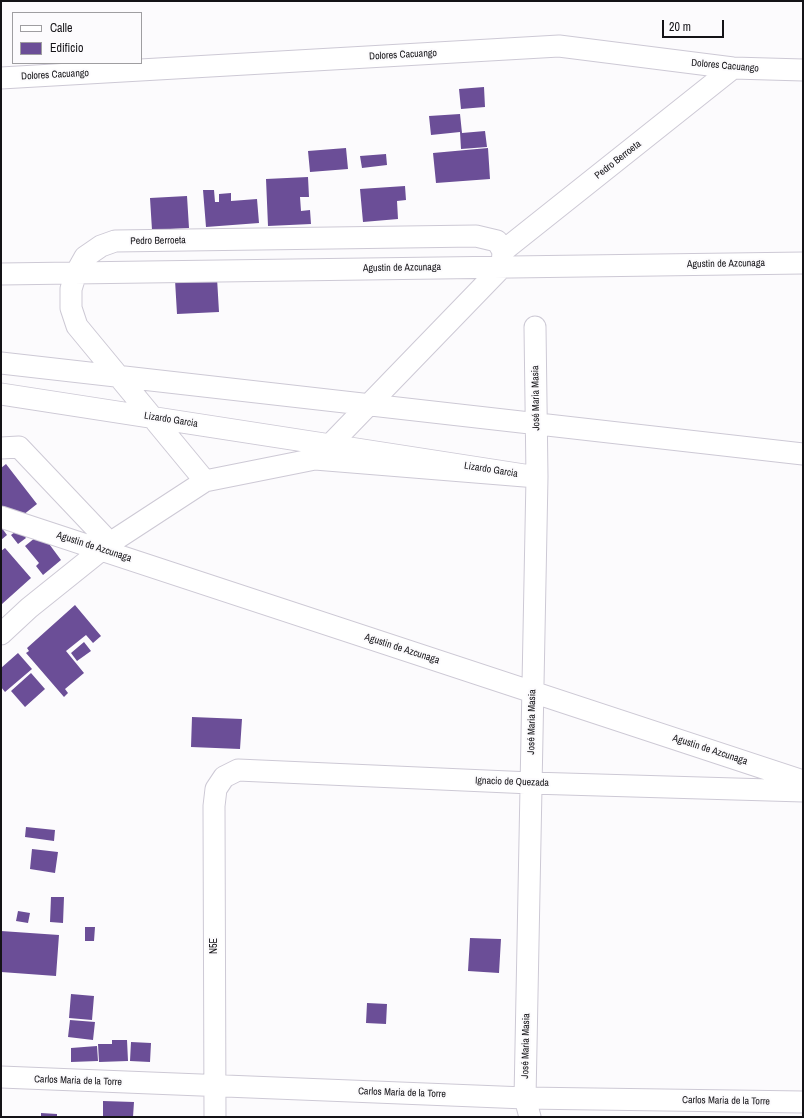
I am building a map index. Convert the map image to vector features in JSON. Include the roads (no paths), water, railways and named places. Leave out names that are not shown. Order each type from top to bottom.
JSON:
[{"type":"street","name":"Dolores Cacuango","points":[[1,78],[559,46],[734,68],[803,70]]},
{"type":"street","name":"Pedro Berroeta","points":[[315,459],[330,445],[502,259],[734,68]]},
{"type":"street","name":"Pedro Berroeta","points":[[205,481],[77,326],[71,308],[71,289],[76,273],[85,257],[100,246],[115,241],[476,236],[497,241],[502,259]]},
{"type":"street","name":"Agustin de Azcunaga","points":[[1,274],[76,273],[502,259],[803,262]]},
{"type":"street","name":"José Maria Masia","points":[[528,1108],[531,783],[537,477],[535,327]]},
{"type":"street","points":[[1,363],[803,454]]},
{"type":"street","name":"Lizardo Garcia","points":[[1,394],[537,477]]},
{"type":"street","points":[[1,448],[19,448],[106,546]]},
{"type":"street","name":"Lizardo Garcia","points":[[1,634],[29,608],[106,546],[205,481],[315,459],[537,477]]},
{"type":"street","name":"Agustin de Azcunaga","points":[[1,517],[106,546],[533,692],[803,781]]},
{"type":"street","name":"Ignacio de Quezada","points":[[224,777],[238,770],[531,783],[803,791]]},
{"type":"street","name":"N5E","points":[[215,1117],[214,806],[216,789],[224,777]]},
{"type":"street","name":"Carlos Maria de la Torre","points":[[1,1077],[215,1086],[528,1108],[803,1102]]}]
